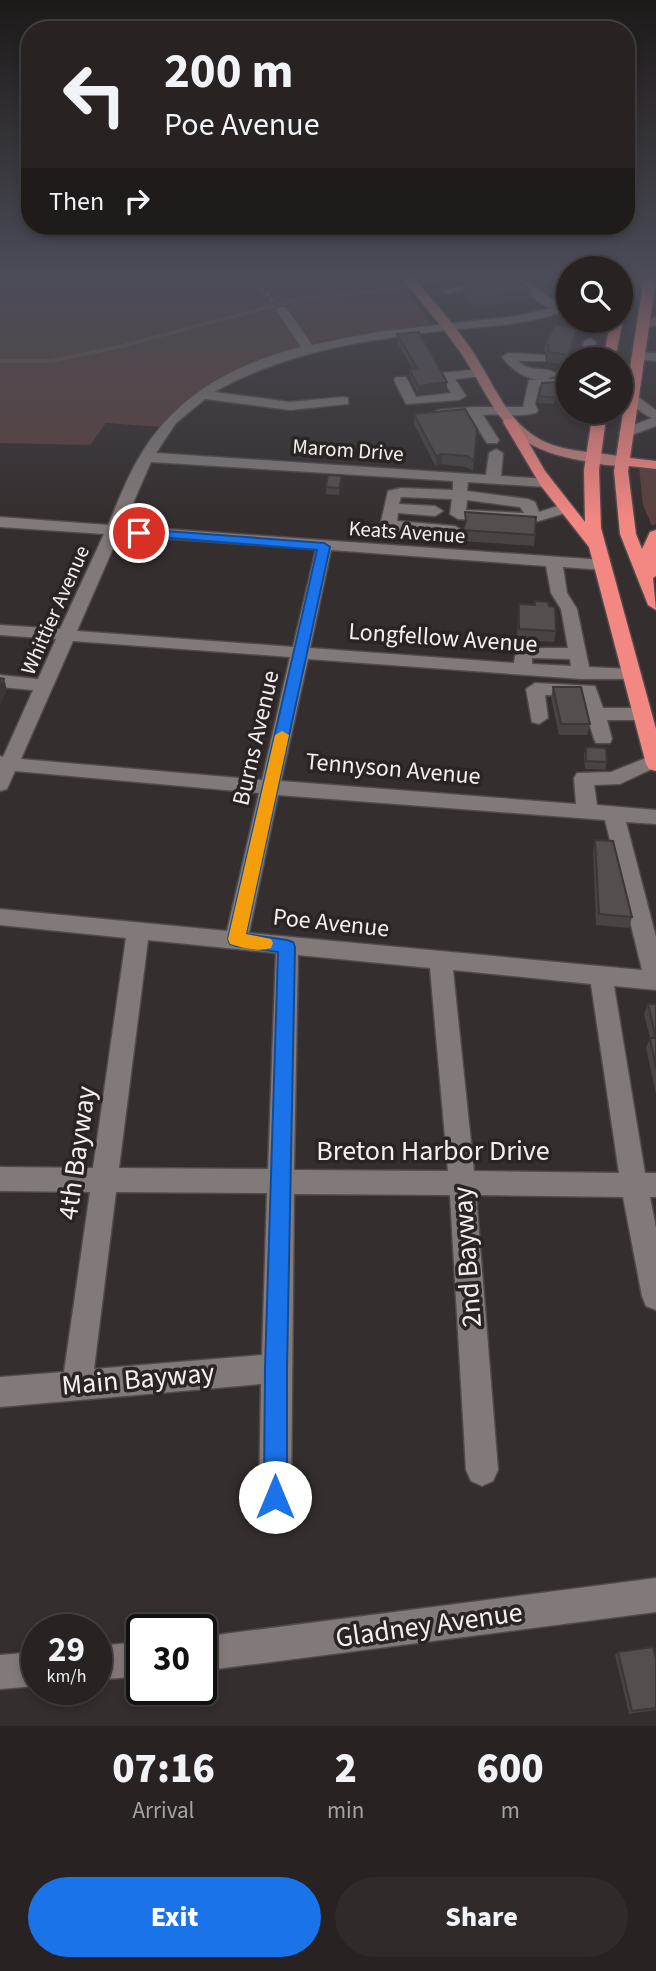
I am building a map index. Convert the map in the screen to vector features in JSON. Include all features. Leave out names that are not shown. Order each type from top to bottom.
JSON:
[{"type":"highway","points":[[633,383],[637,359]]},
{"type":"highway","points":[[506,415],[547,484],[595,544]]},
{"type":"highway","points":[[598,424],[589,499],[595,544],[656,762]]},
{"type":"highway","points":[[627,424],[622,461],[623,499],[628,534],[654,599]]},
{"type":"highway","points":[[622,461],[656,465]]},
{"type":"highway","points":[[654,599],[647,554],[656,535]]},
{"type":"main road","points":[[469,359],[506,415],[525,437],[562,452],[593,459],[622,461]]},
{"type":"main road","points":[[538,468],[545,454],[562,452]]},
{"type":"street","name":"Whittier Avenue","points":[[0,784],[5,763],[44,685],[159,433],[202,394],[243,370],[279,359]]},
{"type":"street","points":[[508,359],[513,366],[529,374],[556,378]]},
{"type":"street","points":[[401,380],[411,401],[459,396],[447,376],[479,373]]},
{"type":"street","points":[[424,415],[474,411],[506,415],[531,410],[528,404],[534,383],[556,380]]},
{"type":"street","points":[[202,394],[241,402],[315,407],[342,401]]},
{"type":"street","points":[[633,398],[656,415]]},
{"type":"street","points":[[474,411],[494,447],[493,481]]},
{"type":"street","points":[[626,432],[656,421]]},
{"type":"street","name":"Marom Drive","points":[[146,457],[547,484]]},
{"type":"street","points":[[454,556],[461,479]]},
{"type":"street","points":[[455,531],[391,525],[393,494],[396,492],[524,501],[530,505],[532,518]]},
{"type":"street","points":[[458,514],[532,518],[550,515],[561,504]]},
{"type":"street","points":[[391,508],[435,510]]},
{"type":"street","name":"Keats Avenue","points":[[0,522],[554,564],[603,565]]},
{"type":"street","name":"Burns Avenue","points":[[236,939],[324,547]]},
{"type":"street","points":[[554,564],[559,593],[569,609],[581,673]]},
{"type":"street","name":"Longfellow Avenue","points":[[0,629],[631,675]]},
{"type":"street","points":[[539,718],[536,689],[524,656],[530,652],[576,654]]},
{"type":"street","points":[[0,681],[44,685]]},
{"type":"street","points":[[536,689],[589,690],[603,739]]},
{"type":"street","points":[[596,714],[642,714]]},
{"type":"street","points":[[587,811],[584,778],[613,779],[622,773],[656,762]]},
{"type":"street","name":"Tennyson Avenue","points":[[5,763],[126,776],[656,817]]},
{"type":"street","points":[[614,814],[656,981]]},
{"type":"street","name":"Poe Avenue","points":[[0,916],[236,939],[287,947],[656,981]]},
{"type":"street","name":"4th Bayway","points":[[77,1384],[138,930]]},
{"type":"street","points":[[275,1497],[287,947]]},
{"type":"street","name":"2nd Bayway","points":[[441,961],[462,1182],[482,1470]]},
{"type":"street","points":[[601,976],[645,1185],[656,1296]]},
{"type":"street","name":"Breton Harbor Drive","points":[[0,1179],[645,1185]]},
{"type":"street","name":"Main Bayway","points":[[0,1392],[276,1368]]},
{"type":"street","name":"Gladney Avenue","points":[[217,1652],[656,1595]]},
{"type":"street","points":[[0,1672],[21,1670]]},
{"type":"shaded area","points":[[0,359],[262,359],[201,389],[162,427],[106,423],[90,445],[0,443]]},
{"type":"shaded area","points":[[639,467],[656,469],[656,524],[652,526],[643,505]]},
{"type":"building","points":[[411,359],[434,359],[447,382],[418,386],[409,369],[417,368]]},
{"type":"building","points":[[556,382],[555,398],[539,396],[542,383]]},
{"type":"building","points":[[465,409],[477,429],[474,461],[467,456],[436,456],[414,414]]},
{"type":"building","points":[[328,475],[342,476],[339,488],[326,487]]},
{"type":"building","points":[[465,512],[536,517],[535,535],[463,530]]},
{"type":"building","points":[[535,601],[548,602],[549,606],[555,607],[556,631],[519,629],[519,604],[535,605]]},
{"type":"building","points":[[553,687],[581,687],[590,724],[561,724]]},
{"type":"building","points":[[586,747],[606,748],[607,762],[586,761]]},
{"type":"building","points":[[595,840],[613,841],[632,917],[599,914]]},
{"type":"building","points":[[648,1004],[656,1004],[656,1038]]},
{"type":"building","points":[[650,1038],[656,1038],[656,1068]]},
{"type":"building","points":[[653,1647],[656,1659],[656,1708],[632,1711],[618,1652]]},
{"type":"waterway","points":[[0,361],[63,359]]},
{"type":"slow traffic","points":[[265,943],[236,939],[282,735]]},
{"type":"route","points":[[139,533],[324,547],[236,939],[287,947],[275,1497]]}]
